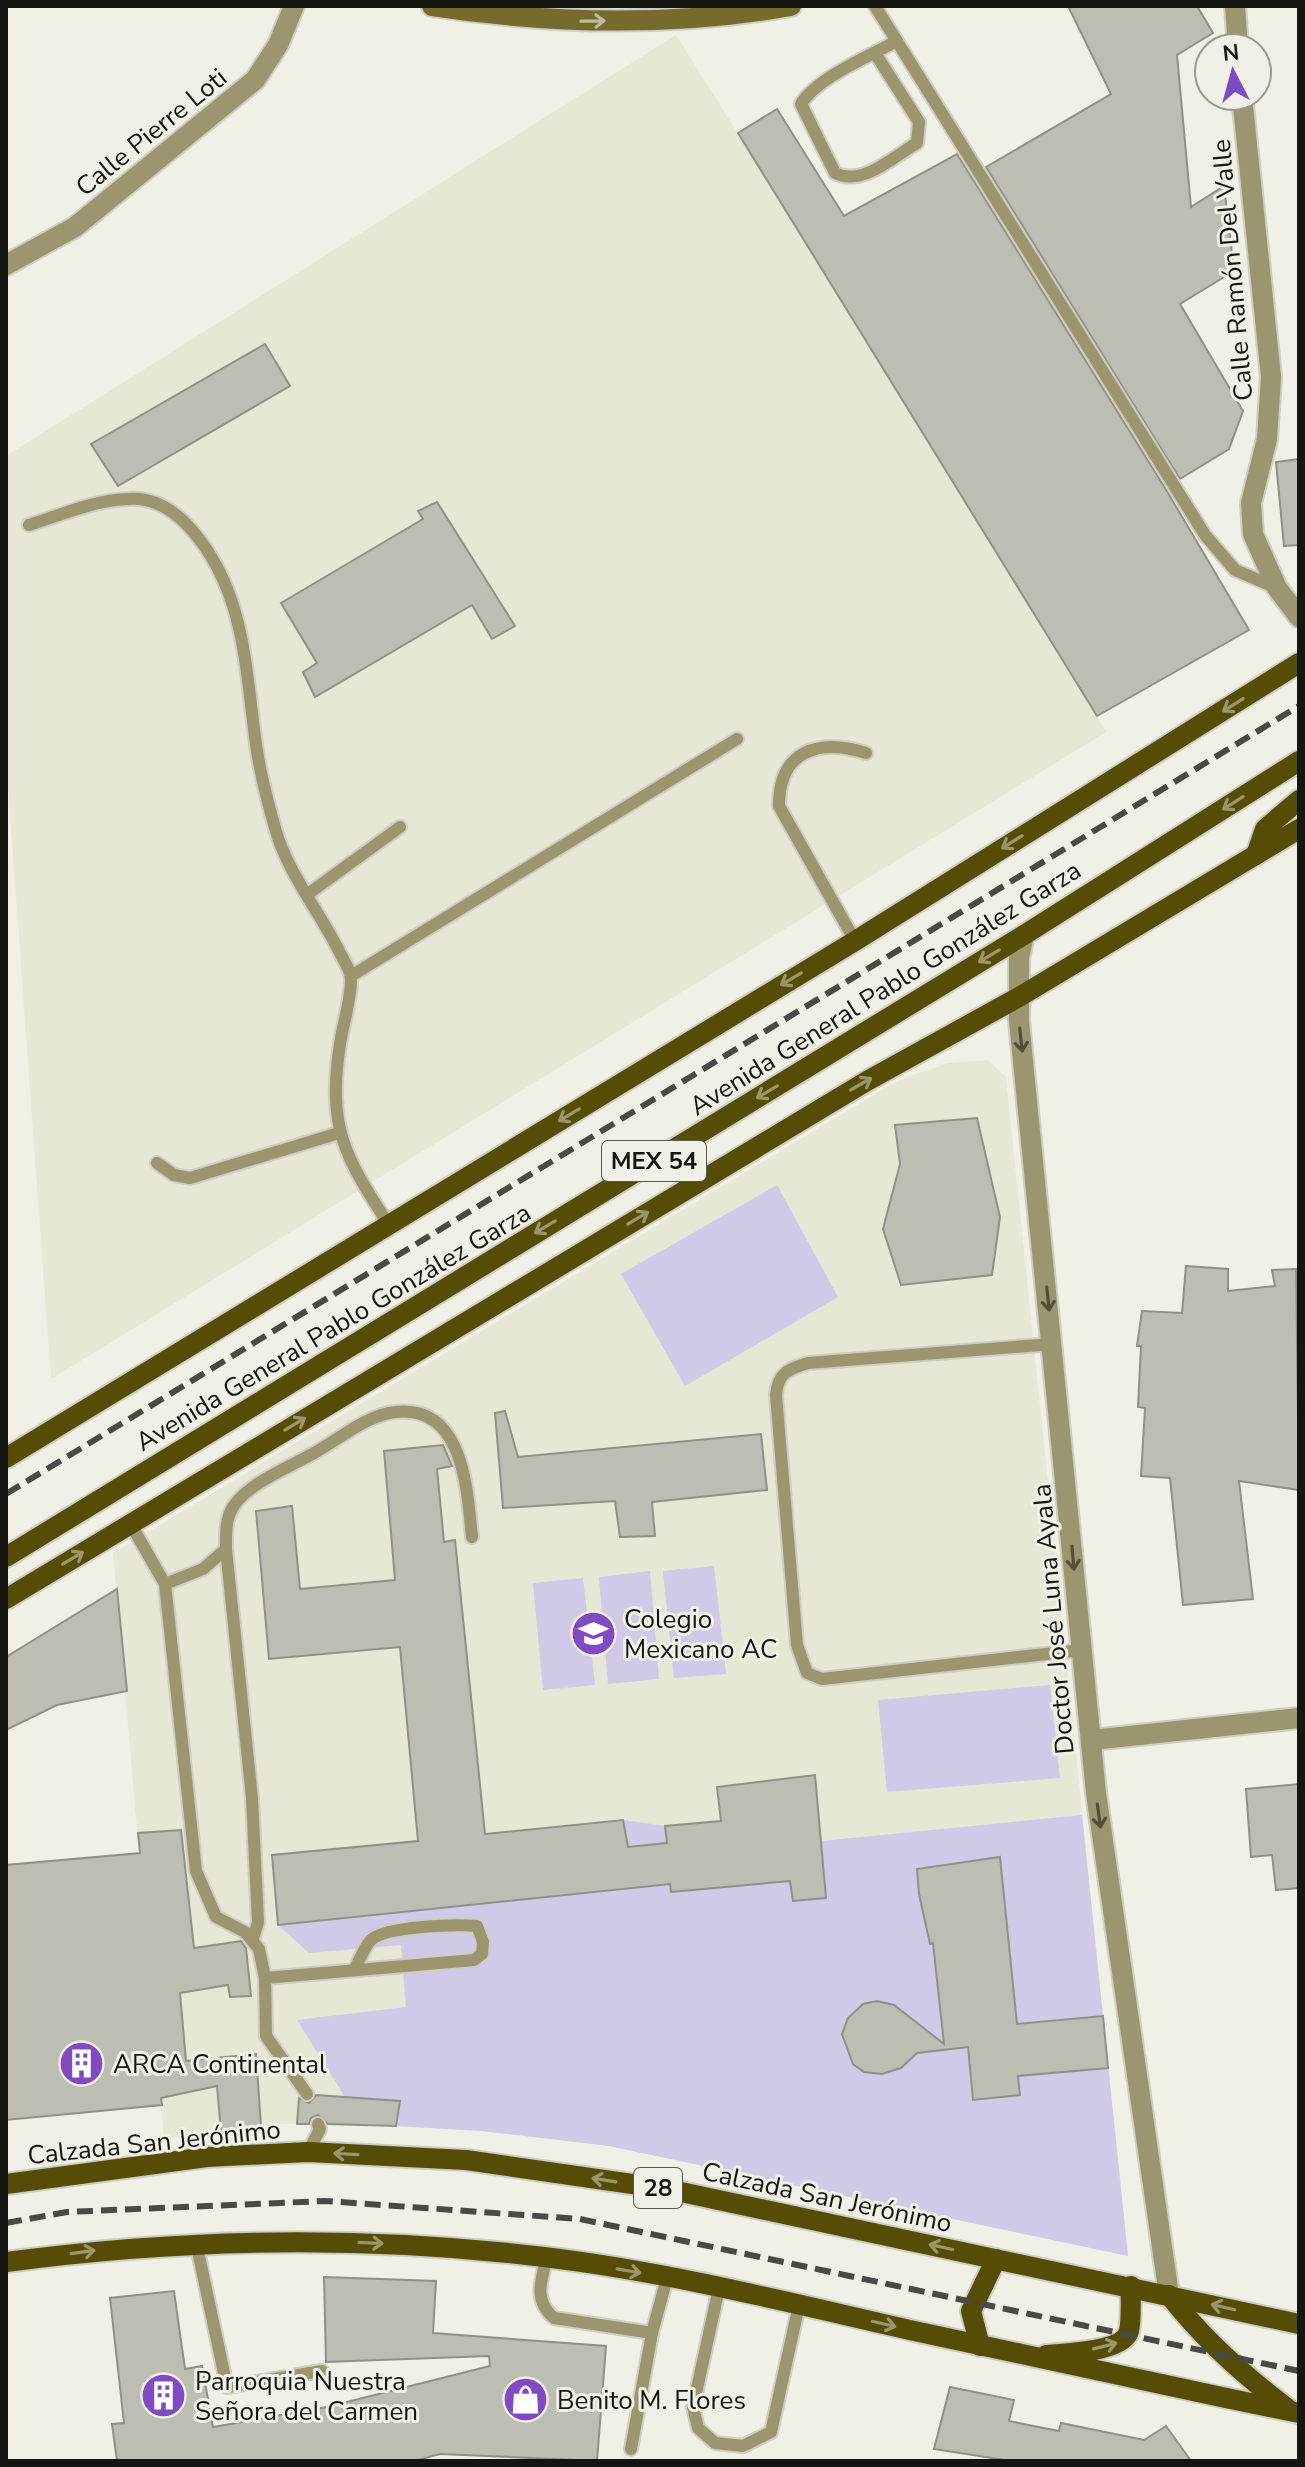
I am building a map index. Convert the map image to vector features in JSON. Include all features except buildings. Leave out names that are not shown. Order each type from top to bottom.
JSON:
[{"type":"main road","points":[[432,6],[506,17],[572,21],[708,17],[791,6]]},
{"type":"main road","points":[[6,1458],[855,941],[1299,663]]},
{"type":"main road","name":"Avenida General Pablo González Garza","points":[[6,1557],[1024,935],[1299,761]]},
{"type":"main road","points":[[1256,855],[1265,829],[1299,800]]},
{"type":"main road","name":"MEX 54","points":[[6,1599],[867,1081],[1019,997],[1299,829]]},
{"type":"main road","name":"Calzada San Jerónimo","points":[[6,2184],[207,2157],[308,2152],[466,2160],[667,2189],[1299,2324]]},
{"type":"main road","points":[[6,2262],[105,2249],[196,2242],[339,2241],[547,2257],[719,2288],[1295,2412]]},
{"type":"main road","points":[[980,2346],[971,2311],[996,2259]]},
{"type":"main road","points":[[1030,2357],[1106,2347],[1123,2341],[1129,2331],[1131,2286]]},
{"type":"main road","points":[[1169,2295],[1199,2334],[1244,2376],[1295,2412]]},
{"type":"street","name":"Calle Pierre Loti","points":[[6,265],[75,227],[255,80],[278,45],[294,6]]},
{"type":"street","points":[[1235,6],[1237,32]]},
{"type":"street","name":"Calle Ramón Del Valle","points":[[1244,112],[1271,377],[1269,428],[1251,503],[1253,534],[1277,588],[1299,617]]},
{"type":"street","name":"Doctor José Luna Ayala","points":[[1024,935],[1019,997],[1032,1154],[1096,1793],[1169,2295]]},
{"type":"street","points":[[1092,1740],[1299,1718]]},
{"type":"lane","points":[[875,6],[1205,535],[1235,570],[1277,588]]},
{"type":"lane","points":[[875,53],[919,122],[921,131],[917,143],[858,178],[845,178],[835,173],[801,104],[809,91],[875,53],[897,41]]},
{"type":"lane","points":[[29,525],[90,506],[130,498],[170,509],[209,550],[224,577],[242,632],[258,754],[275,830],[351,976],[337,1066],[335,1113],[339,1133],[355,1172],[389,1225]]},
{"type":"lane","points":[[351,976],[737,739]]},
{"type":"lane","points":[[855,941],[779,806],[779,788],[783,773],[795,758],[813,748],[849,748],[866,753]]},
{"type":"lane","points":[[308,894],[400,827]]},
{"type":"lane","points":[[157,1163],[174,1175],[190,1178],[339,1133]]},
{"type":"lane","points":[[1053,1344],[808,1363],[783,1373],[777,1381],[776,1395],[797,1645],[807,1673],[822,1679],[1082,1650]]},
{"type":"lane","points":[[307,2094],[266,2036],[265,1978],[253,1939],[258,1922],[252,1798],[226,1549],[227,1522],[233,1505],[242,1496],[374,1418],[394,1412],[429,1418],[450,1437],[466,1474],[472,1537]]},
{"type":"lane","points":[[130,1523],[165,1584],[196,1871],[216,1917],[253,1939]]},
{"type":"lane","points":[[165,1584],[203,1569],[226,1549]]},
{"type":"lane","points":[[265,1978],[474,1960],[482,1954],[483,1942],[477,1926],[461,1924],[388,1933],[371,1940],[355,1968]]},
{"type":"lane","points":[[308,2152],[320,2129],[318,2124]]},
{"type":"lane","points":[[196,2242],[227,2387],[322,2371]]},
{"type":"lane","points":[[547,2257],[539,2290],[546,2311],[554,2318],[652,2333]]},
{"type":"lane","points":[[631,2449],[652,2333],[667,2278]]},
{"type":"lane","points":[[719,2288],[693,2407],[698,2428],[715,2443],[743,2446],[771,2432],[799,2305]]},
{"type":"shaded area","points":[[676,35],[878,357],[1106,732],[51,1379],[6,760],[6,456]]},
{"type":"shaded area","name":"Colegio Mexicano AC","points":[[988,1060],[1006,1077],[1128,2256],[609,2146],[482,2131],[336,2123],[271,2124],[164,2140],[113,1553],[897,1081],[948,1063]]},
{"type":"shaded area","points":[[777,1185],[838,1297],[685,1386],[621,1274]]},
{"type":"shaded area","points":[[714,1566],[726,1674],[674,1678],[663,1571]]},
{"type":"shaded area","points":[[650,1571],[659,1679],[608,1684],[599,1577]]},
{"type":"shaded area","points":[[583,1578],[595,1685],[543,1690],[533,1583]]},
{"type":"shaded area","points":[[1050,1685],[1060,1778],[887,1792],[878,1700]]},
{"type":"shaded area","points":[[1082,1815],[1128,2256],[609,2146],[482,2131],[396,2126],[399,2101],[345,2097],[297,2020],[406,2007],[401,1945],[309,1953],[278,1925],[633,1888],[623,1820],[665,1826],[671,1892],[791,1881],[793,1901],[826,1898],[821,1841]]},
{"type":"railway","points":[[6,1494],[1299,706]]},
{"type":"railway","points":[[6,2223],[67,2212],[325,2201],[580,2219],[1299,2371]]},
{"type":"place","name":"Colegio Mexicano AC","points":[[593,1634]]},
{"type":"place","name":"ARCA Continental","points":[[82,2064]]},
{"type":"place","name":"Parroquia Nuestra Señora del Carmen","points":[[164,2396]]},
{"type":"place","name":"Benito M. Flores","points":[[526,2400]]}]
